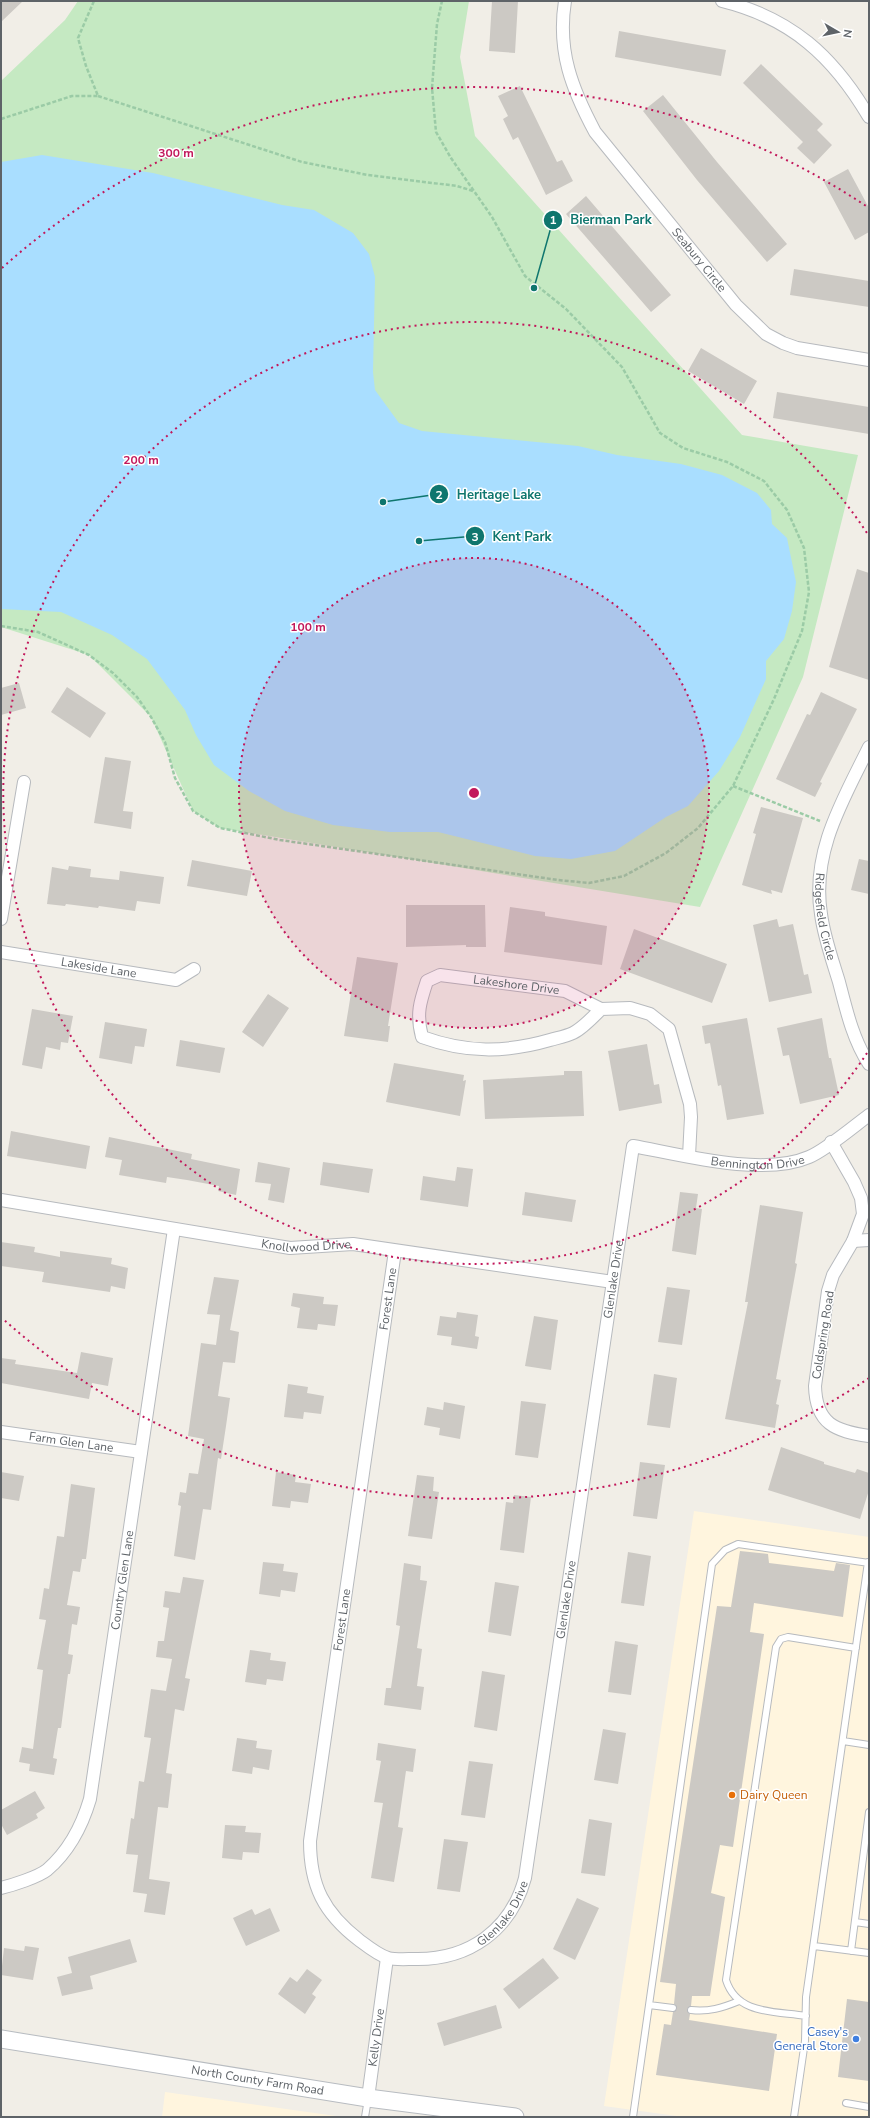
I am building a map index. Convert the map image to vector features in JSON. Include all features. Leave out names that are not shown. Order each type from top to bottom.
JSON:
[{"type":"main road","name":"North County Farm Road","points":[[1,2039],[368,2098],[515,2117]]},
{"type":"street","name":"Seabury Circle","points":[[565,1],[563,16],[563,44],[569,76],[578,101],[595,132],[736,305],[766,334],[782,343],[797,348],[869,360]]},
{"type":"street","points":[[722,1],[751,9],[798,34],[821,53],[851,86],[869,117]]},
{"type":"street","name":"Ridgefield Circle","points":[[869,747],[831,825],[819,881],[821,914],[845,1005],[861,1052],[869,1064]]},
{"type":"street","points":[[1,919],[24,782]]},
{"type":"street","name":"Lakeside Lane","points":[[1,952],[176,980],[194,969]]},
{"type":"street","name":"Lakeshore Drive","points":[[440,975],[565,991],[601,1009],[574,1033],[530,1046],[507,1050],[464,1048],[422,1037],[418,1023],[419,1005],[427,980],[440,975]]},
{"type":"street","points":[[601,1009],[630,1008],[639,1010],[657,1018],[669,1029],[690,1104],[691,1117],[688,1156]]},
{"type":"street","name":"Bennington Drive","points":[[633,1146],[747,1165],[769,1166],[811,1157],[869,1115]]},
{"type":"street","name":"Coldspring Road","points":[[831,1142],[854,1182],[865,1197],[863,1214],[853,1241],[834,1275],[828,1291],[815,1386],[815,1397],[821,1414],[832,1426],[845,1433],[869,1436]]},
{"type":"street","name":"Glenlake Drive","points":[[387,1958],[431,1960],[450,1956],[468,1949],[488,1937],[505,1920],[521,1892],[526,1870],[633,1146]]},
{"type":"street","name":"Knollwood Drive","points":[[1,1200],[290,1248],[353,1244],[613,1282]]},
{"type":"street","name":"Country Glen Lane","points":[[1,1888],[46,1870],[71,1842],[86,1814],[90,1799],[174,1229]]},
{"type":"street","points":[[853,1241],[869,1240]]},
{"type":"street","name":"Forest Lane","points":[[387,1958],[342,1927],[325,1905],[311,1871],[310,1849],[395,1250]]},
{"type":"street","name":"Farm Glen Lane","points":[[1,1432],[141,1452]]},
{"type":"street","name":"Kelly Drive","points":[[368,2098],[387,1958]]},
{"type":"lane","points":[[633,2117],[712,1564],[725,1550],[738,1544],[868,1563],[814,1946],[806,2016],[805,2041],[794,2117]]},
{"type":"lane","points":[[806,2016],[750,2008],[739,2001],[730,1991],[726,1980],[776,1647],[781,1640],[788,1637],[856,1648]]},
{"type":"lane","points":[[843,1741],[869,1744]]},
{"type":"lane","points":[[851,1951],[869,1812]]},
{"type":"lane","points":[[855,1922],[869,1924]]},
{"type":"lane","points":[[814,1946],[869,1953]]},
{"type":"lane","points":[[691,2010],[719,2010],[739,2001]]},
{"type":"lane","points":[[649,2005],[673,2008]]},
{"type":"lane","name":"Kelly Drive","points":[[365,2117],[368,2098]]},
{"type":"lane","points":[[846,2103],[869,2107]]},
{"type":"path","points":[[94,1],[78,38],[86,66],[98,96]]},
{"type":"path","points":[[1,626],[38,632],[89,655],[113,673],[137,697],[151,717],[165,742],[175,778],[193,811],[220,828],[280,840],[558,880],[589,883],[624,876],[666,852],[698,828],[733,786],[774,699],[802,631],[808,592],[804,548],[787,510],[764,481],[727,462],[683,448],[660,433],[622,367],[566,309],[525,276],[492,217],[451,158],[436,132],[432,88],[437,24],[442,1]]},
{"type":"path","points":[[1,119],[72,96],[98,96],[302,162],[368,176],[456,186],[474,191]]},
{"type":"path","points":[[733,786],[831,825]]},
{"type":"shaded area","points":[[694,1511],[869,1537],[869,2117],[684,2117],[604,2106]]},
{"type":"shaded area","points":[[165,2092],[329,2115],[344,2117],[162,2117]]},
{"type":"green space","points":[[78,1],[469,1],[460,57],[475,136],[742,435],[858,455],[803,677],[700,907],[220,828],[193,811],[151,717],[89,655],[1,627],[1,81],[65,20]]},
{"type":"water","points":[[42,155],[153,173],[282,205],[314,210],[353,233],[369,254],[375,277],[373,372],[375,390],[399,423],[422,431],[578,446],[617,455],[681,464],[722,475],[757,493],[771,510],[772,524],[787,538],[796,582],[792,611],[784,639],[766,661],[766,679],[740,737],[719,771],[688,806],[666,817],[615,851],[571,859],[535,856],[438,832],[390,832],[333,825],[285,811],[249,791],[214,765],[196,735],[185,710],[147,659],[112,635],[61,612],[1,609],[1,162]]},
{"type":"building","points":[[1,1],[23,1],[1,22]]},
{"type":"building","points":[[492,1],[518,1],[515,53],[489,51]]},
{"type":"building","points":[[619,31],[726,50],[721,76],[615,57]]},
{"type":"building","points":[[761,64],[823,124],[817,130],[832,145],[814,164],[797,148],[803,142],[743,83]]},
{"type":"building","points":[[520,86],[557,162],[562,160],[573,181],[546,195],[518,137],[513,140],[503,119],[508,116],[498,96]]},
{"type":"building","points":[[663,95],[717,162],[787,244],[767,262],[697,180],[643,111]]},
{"type":"building","points":[[848,169],[869,208],[869,232],[855,240],[824,182]]},
{"type":"building","points":[[586,196],[671,295],[651,312],[566,214]]},
{"type":"building","points":[[794,269],[869,281],[869,307],[790,295]]},
{"type":"building","points":[[701,348],[757,381],[744,404],[688,371]]},
{"type":"building","points":[[777,392],[869,407],[869,434],[773,418]]},
{"type":"building","points":[[857,569],[869,573],[869,680],[829,667]]},
{"type":"building","points":[[19,683],[26,708],[1,715],[1,688]]},
{"type":"building","points":[[67,687],[106,713],[90,738],[51,712]]},
{"type":"building","points":[[821,692],[857,709],[820,782],[822,783],[815,797],[776,779],[807,714],[810,715]]},
{"type":"building","points":[[105,757],[131,761],[123,811],[133,812],[131,829],[94,823]]},
{"type":"building","points":[[761,807],[803,818],[782,893],[771,890],[772,894],[742,885],[756,834],[753,833]]},
{"type":"building","points":[[859,859],[869,861],[869,894],[851,890]]},
{"type":"building","points":[[192,860],[252,871],[247,896],[187,886]]},
{"type":"building","points":[[69,866],[91,869],[90,877],[119,880],[120,871],[164,877],[160,904],[137,901],[135,911],[99,906],[98,908],[66,904],[65,906],[47,904],[52,867],[68,870]]},
{"type":"building","points":[[406,905],[485,905],[486,947],[466,947],[466,945],[406,947]]},
{"type":"building","points":[[510,907],[545,912],[545,916],[607,926],[602,965],[504,952]]},
{"type":"building","points":[[777,919],[779,927],[793,924],[804,975],[808,974],[812,993],[769,1002],[753,925]]},
{"type":"building","points":[[634,929],[727,964],[712,1003],[620,969]]},
{"type":"building","points":[[357,957],[398,963],[388,1026],[390,1026],[388,1042],[344,1036]]},
{"type":"building","points":[[268,994],[289,1008],[263,1047],[242,1032]]},
{"type":"building","points":[[32,1009],[73,1016],[68,1043],[61,1042],[60,1050],[46,1047],[42,1069],[22,1065]]},
{"type":"building","points":[[747,1018],[764,1114],[727,1120],[721,1085],[718,1086],[710,1043],[705,1044],[702,1026]]},
{"type":"building","points":[[822,1018],[829,1058],[831,1058],[839,1095],[800,1104],[789,1055],[783,1056],[777,1028]]},
{"type":"building","points":[[105,1022],[147,1029],[144,1047],[135,1046],[132,1064],[99,1058]]},
{"type":"building","points":[[180,1040],[225,1048],[220,1073],[176,1066]]},
{"type":"building","points":[[647,1044],[654,1085],[659,1084],[662,1103],[619,1111],[608,1051]]},
{"type":"building","points":[[394,1063],[464,1075],[463,1081],[466,1080],[460,1116],[386,1102]]},
{"type":"building","points":[[564,1071],[582,1071],[584,1116],[485,1119],[483,1080],[564,1075]]},
{"type":"building","points":[[11,1131],[90,1146],[86,1169],[7,1156]]},
{"type":"building","points":[[109,1137],[192,1154],[191,1159],[240,1169],[236,1195],[218,1191],[219,1186],[187,1180],[167,1177],[166,1183],[119,1175],[122,1160],[105,1157]]},
{"type":"building","points":[[258,1162],[290,1168],[284,1203],[268,1200],[271,1184],[255,1182]]},
{"type":"building","points":[[323,1162],[373,1169],[369,1193],[320,1185]]},
{"type":"building","points":[[457,1167],[473,1169],[468,1207],[420,1200],[423,1176],[455,1181]]},
{"type":"building","points":[[525,1192],[576,1200],[572,1222],[522,1215]]},
{"type":"building","points":[[680,1192],[698,1194],[696,1208],[702,1209],[696,1255],[672,1251]]},
{"type":"building","points":[[760,1205],[803,1212],[795,1263],[797,1264],[776,1379],[781,1380],[776,1404],[779,1405],[775,1428],[725,1419],[748,1302],[745,1302]]},
{"type":"building","points":[[1,1242],[35,1247],[34,1252],[60,1257],[60,1251],[112,1258],[111,1264],[128,1268],[125,1289],[111,1286],[110,1292],[42,1282],[44,1272],[1,1266]]},
{"type":"building","points":[[214,1277],[239,1280],[230,1330],[239,1332],[235,1363],[223,1362],[218,1396],[230,1398],[221,1459],[218,1458],[211,1510],[203,1509],[195,1560],[174,1556],[181,1506],[178,1505],[180,1492],[186,1493],[189,1473],[198,1474],[204,1439],[188,1436],[201,1343],[216,1345],[220,1315],[207,1314]]},
{"type":"building","points":[[667,1287],[690,1290],[682,1345],[658,1342]]},
{"type":"building","points":[[293,1293],[324,1297],[323,1304],[338,1305],[335,1326],[318,1324],[317,1330],[297,1328],[300,1308],[291,1306]]},
{"type":"building","points":[[457,1312],[478,1315],[475,1336],[479,1337],[477,1349],[451,1345],[452,1337],[437,1335],[440,1316],[456,1318]]},
{"type":"building","points":[[534,1316],[558,1320],[551,1370],[525,1366]]},
{"type":"building","points":[[81,1352],[113,1358],[108,1386],[92,1383],[89,1399],[1,1383],[1,1358],[16,1360],[15,1364],[77,1373]]},
{"type":"building","points":[[654,1374],[677,1378],[670,1428],[647,1425]]},
{"type":"building","points":[[288,1384],[308,1387],[307,1393],[324,1396],[321,1414],[304,1412],[303,1419],[284,1417]]},
{"type":"building","points":[[521,1401],[546,1404],[538,1458],[515,1455]]},
{"type":"building","points":[[444,1402],[465,1406],[460,1439],[439,1435],[440,1428],[424,1425],[427,1407],[443,1410]]},
{"type":"building","points":[[781,1447],[824,1462],[824,1464],[855,1473],[857,1469],[869,1473],[869,1490],[860,1519],[768,1490]]},
{"type":"building","points":[[640,1462],[665,1465],[657,1519],[633,1516]]},
{"type":"building","points":[[1,1472],[24,1476],[19,1501],[1,1498]]},
{"type":"building","points":[[276,1472],[296,1475],[295,1482],[311,1484],[308,1503],[291,1501],[290,1508],[272,1506]]},
{"type":"building","points":[[417,1475],[434,1477],[433,1491],[439,1492],[432,1539],[408,1536]]},
{"type":"building","points":[[71,1484],[95,1488],[86,1559],[82,1559],[80,1572],[73,1571],[67,1605],[80,1607],[77,1625],[72,1624],[68,1654],[73,1655],[70,1674],[68,1674],[61,1728],[58,1728],[53,1758],[57,1759],[54,1775],[29,1771],[30,1764],[19,1762],[22,1747],[33,1749],[43,1670],[37,1669],[46,1620],[39,1619],[44,1588],[49,1589],[57,1536],[64,1537]]},
{"type":"building","points":[[514,1495],[531,1497],[524,1553],[500,1550],[506,1502],[513,1503]]},
{"type":"building","points":[[740,1551],[768,1554],[769,1563],[834,1571],[836,1563],[850,1565],[843,1617],[754,1603],[750,1632],[764,1634],[733,1847],[720,1845],[711,1893],[725,1897],[710,1996],[692,1996],[691,2006],[687,2009],[690,2014],[689,2020],[777,2034],[769,2091],[656,2075],[664,2024],[671,2025],[673,2012],[677,2009],[674,2004],[676,1984],[660,1982],[717,1606],[731,1607]]},
{"type":"building","points":[[628,1552],[651,1556],[644,1606],[621,1603]]},
{"type":"building","points":[[263,1562],[284,1564],[283,1571],[298,1573],[295,1592],[281,1590],[280,1597],[259,1594]]},
{"type":"building","points":[[404,1563],[421,1566],[420,1580],[427,1581],[417,1648],[422,1649],[417,1686],[424,1687],[421,1710],[384,1705],[386,1688],[391,1688],[400,1626],[396,1625]]},
{"type":"building","points":[[183,1577],[204,1580],[185,1678],[190,1679],[184,1711],[175,1709],[166,1773],[172,1774],[168,1808],[158,1807],[149,1879],[170,1882],[165,1915],[144,1912],[147,1894],[133,1892],[138,1855],[126,1854],[131,1818],[134,1819],[139,1781],[144,1782],[151,1738],[144,1737],[151,1689],[166,1691],[172,1659],[156,1657],[158,1641],[164,1641],[169,1608],[163,1607],[165,1591],[180,1593]]},
{"type":"building","points":[[495,1582],[519,1586],[511,1636],[488,1632]]},
{"type":"building","points":[[615,1641],[638,1645],[631,1695],[608,1692]]},
{"type":"building","points":[[250,1650],[271,1653],[270,1660],[286,1662],[283,1681],[267,1679],[266,1685],[245,1682]]},
{"type":"building","points":[[482,1671],[505,1675],[497,1731],[474,1727]]},
{"type":"building","points":[[603,1729],[626,1733],[618,1784],[594,1780]]},
{"type":"building","points":[[237,1738],[257,1741],[256,1748],[272,1750],[269,1770],[253,1767],[252,1774],[232,1771]]},
{"type":"building","points":[[378,1743],[416,1749],[413,1772],[406,1771],[398,1827],[403,1828],[394,1882],[371,1878],[383,1803],[374,1802],[381,1761],[376,1760]]},
{"type":"building","points":[[469,1761],[493,1764],[485,1818],[461,1815]]},
{"type":"building","points":[[35,1791],[45,1808],[36,1814],[38,1818],[7,1835],[1,1824],[1,1810]]},
{"type":"building","points":[[589,1819],[612,1823],[605,1876],[581,1873]]},
{"type":"building","points":[[225,1825],[246,1826],[245,1832],[261,1833],[259,1853],[243,1852],[242,1860],[222,1858]]},
{"type":"building","points":[[444,1839],[468,1842],[460,1892],[437,1889]]},
{"type":"building","points":[[577,1898],[599,1908],[575,1960],[553,1949]]},
{"type":"building","points":[[270,1908],[280,1931],[246,1946],[233,1918],[252,1909],[255,1915]]},
{"type":"building","points":[[130,1939],[137,1962],[90,1976],[93,1989],[62,1996],[57,1977],[72,1973],[68,1957]]},
{"type":"building","points":[[25,1946],[39,1948],[33,1980],[1,1975],[4,1948],[24,1951]]},
{"type":"building","points":[[543,1958],[559,1978],[519,2009],[503,1989]]},
{"type":"building","points":[[307,1969],[322,1980],[312,1994],[316,1997],[305,2014],[278,1994],[290,1977],[297,1982]]},
{"type":"building","name":"Casey's General Store","points":[[847,1999],[869,2002],[869,2081],[838,2077]]},
{"type":"building","points":[[496,2005],[502,2028],[444,2046],[437,2023]]},
{"type":"place","name":"Bierman Park","points":[[534,288]]},
{"type":"place","name":"Heritage Lake","points":[[383,502]]},
{"type":"place","name":"Kent Park","points":[[419,541]]},
{"type":"place","name":"Dairy Queen","points":[[732,1795]]},
{"type":"place","name":"Casey's General Store","points":[[856,2039]]}]
